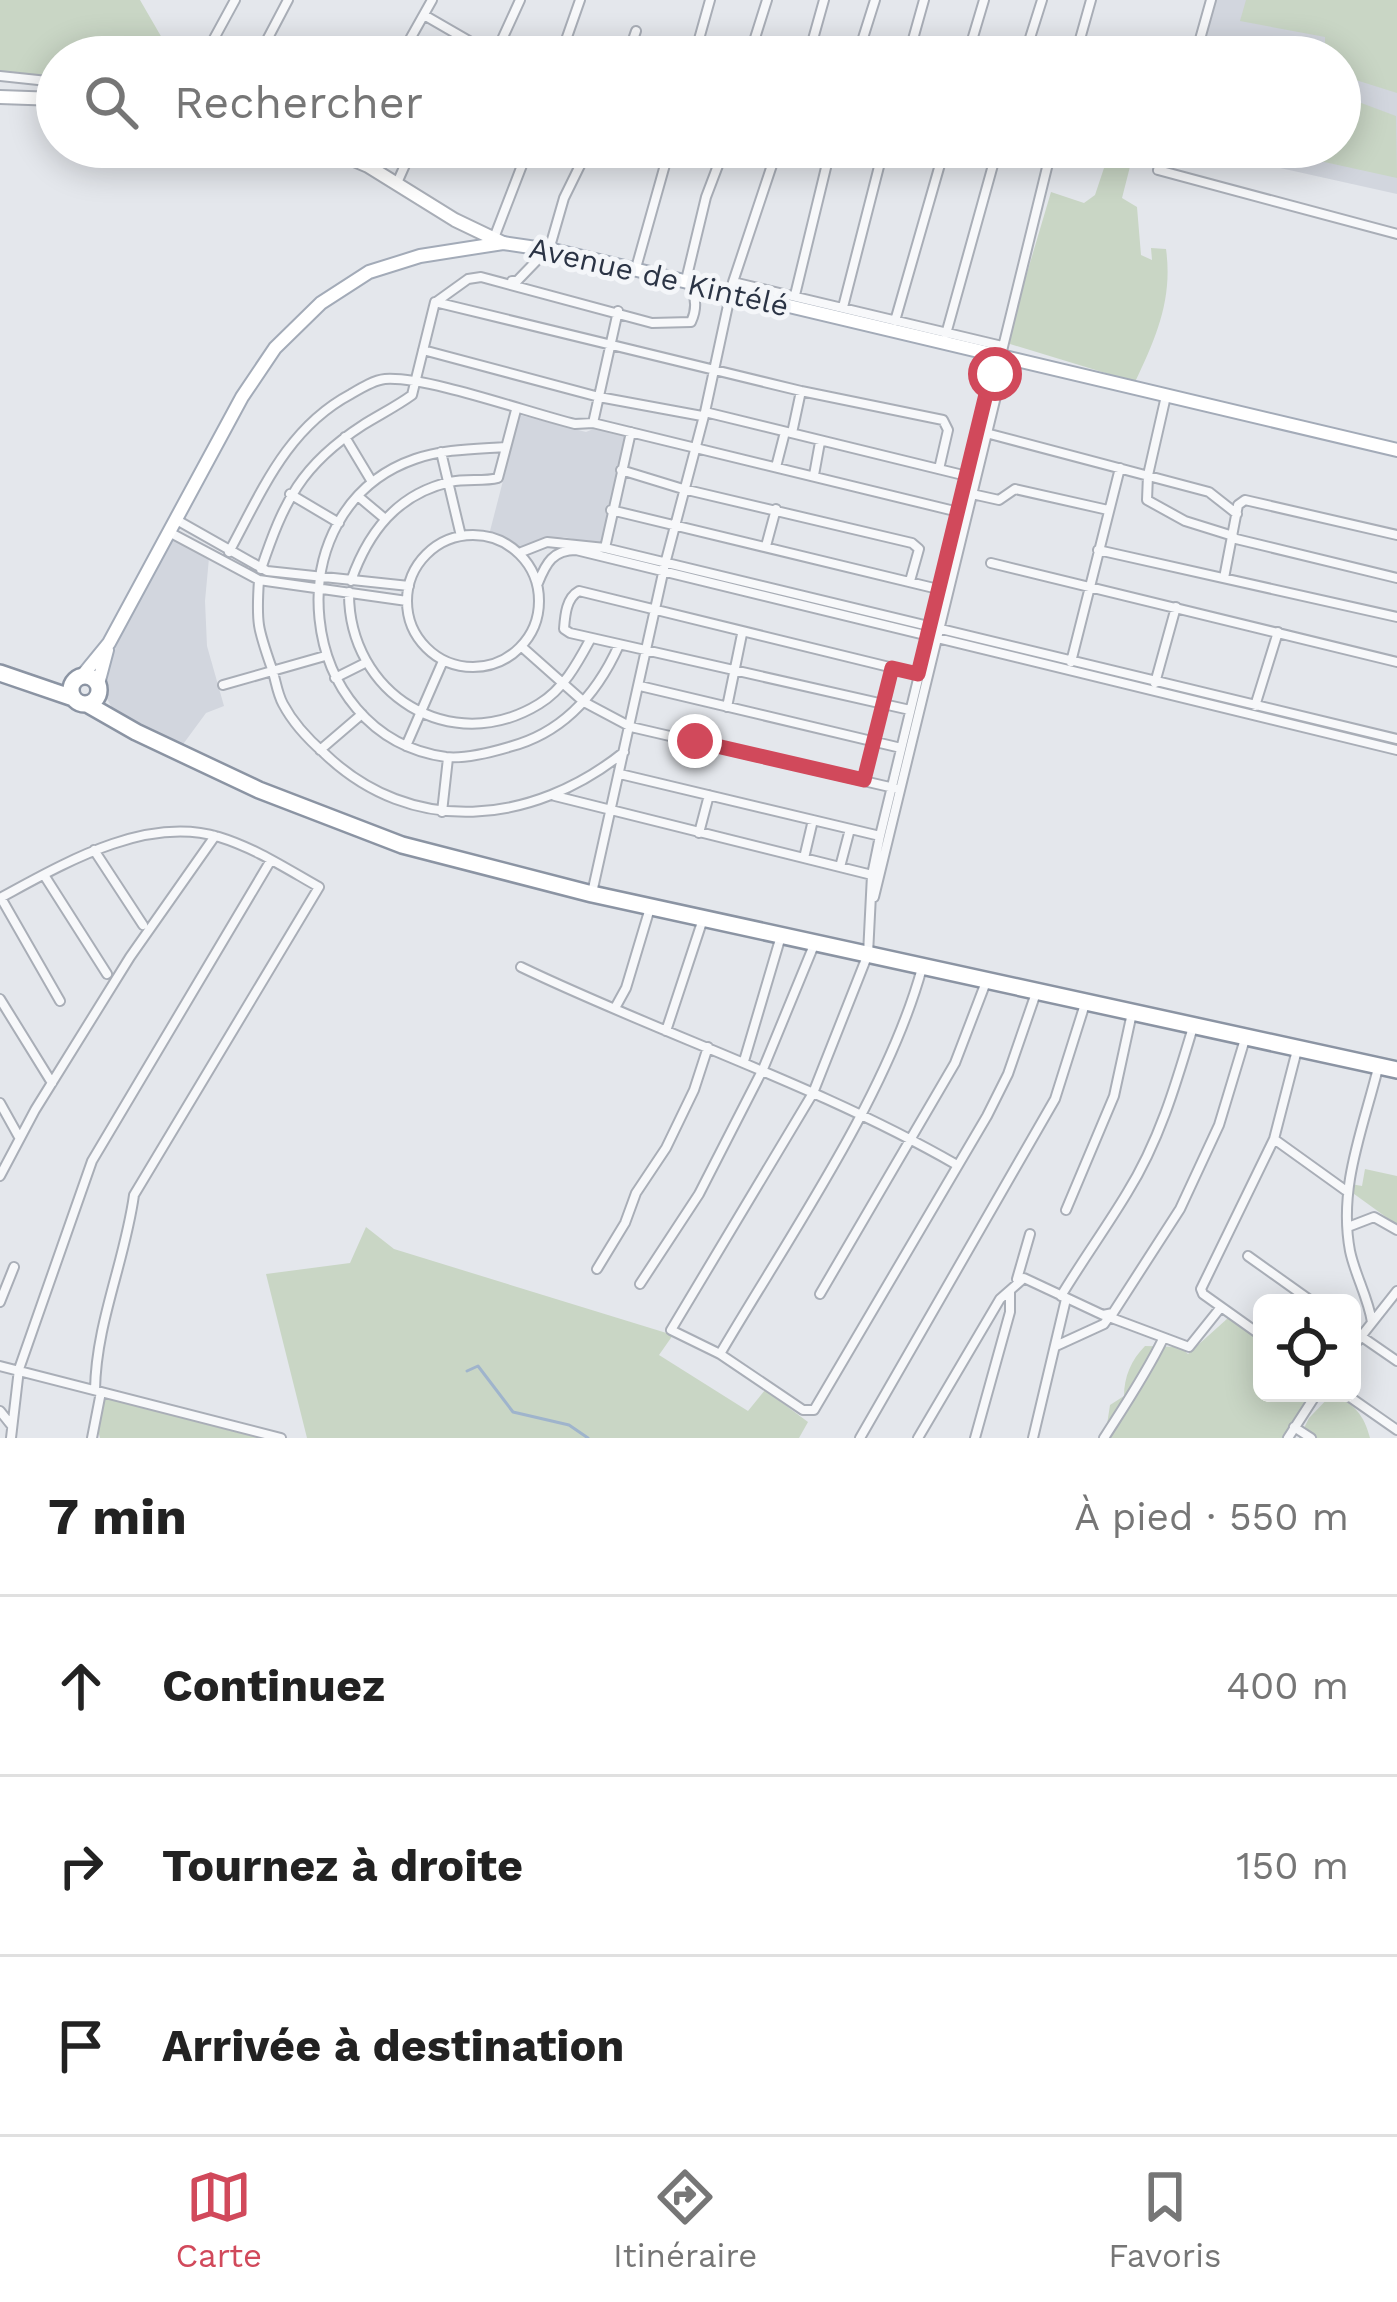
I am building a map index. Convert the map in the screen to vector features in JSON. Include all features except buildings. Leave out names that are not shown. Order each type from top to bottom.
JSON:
[{"type":"highway","points":[[0,673],[39,689],[85,691],[136,732],[259,790],[402,845],[592,894],[1397,1070]]},
{"type":"main road","points":[[2,96],[36,98]]},
{"type":"main road","points":[[376,168],[455,220],[498,240]]},
{"type":"main road","name":"Avenue de Kintélé","points":[[85,691],[267,358],[321,303],[352,281],[386,265],[498,240],[1002,350],[1166,396],[1397,450]]},
{"type":"street","points":[[215,36],[235,0]]},
{"type":"street","points":[[269,36],[288,0]]},
{"type":"street","points":[[412,36],[432,0]]},
{"type":"street","points":[[503,36],[520,0]]},
{"type":"street","points":[[567,36],[580,0]]},
{"type":"street","points":[[700,36],[710,0]]},
{"type":"street","points":[[756,36],[767,0]]},
{"type":"street","points":[[814,36],[824,0]]},
{"type":"street","points":[[863,36],[874,0]]},
{"type":"street","points":[[914,36],[924,0]]},
{"type":"street","points":[[974,36],[984,0]]},
{"type":"street","points":[[1031,36],[1042,0]]},
{"type":"street","points":[[1081,36],[1091,0]]},
{"type":"street","points":[[1201,36],[1211,0]]},
{"type":"street","points":[[424,15],[460,36]]},
{"type":"street","points":[[634,36],[636,31]]},
{"type":"street","points":[[0,76],[36,80]]},
{"type":"street","points":[[397,183],[404,168]]},
{"type":"street","points":[[498,240],[523,168]]},
{"type":"street","points":[[579,168],[564,198],[553,250],[517,281],[468,279],[435,302],[408,398],[315,460],[290,494],[260,575],[258,635],[285,709],[320,750],[376,791],[403,803],[442,812],[498,810],[555,796],[625,751]]},
{"type":"street","points":[[636,268],[664,168]]},
{"type":"street","points":[[481,278],[666,325],[692,322],[695,302],[686,280],[717,168]]},
{"type":"street","points":[[592,894],[732,288],[771,168]]},
{"type":"street","points":[[795,295],[826,168]]},
{"type":"street","points":[[843,307],[879,168]]},
{"type":"street","points":[[896,321],[940,168]]},
{"type":"street","points":[[946,334],[992,168]]},
{"type":"street","points":[[871,904],[988,386],[1002,350],[1047,168]]},
{"type":"street","points":[[1158,170],[1397,234]]},
{"type":"street","points":[[732,288],[795,295],[1002,350]]},
{"type":"street","points":[[435,302],[801,391],[943,420],[949,430],[939,469]]},
{"type":"street","points":[[593,424],[618,311]]},
{"type":"street","points":[[423,350],[599,397],[788,432],[967,476]]},
{"type":"street","points":[[995,374],[998,388],[972,494],[938,589],[933,634],[918,674],[896,789],[880,836],[872,874],[868,954],[813,1093],[671,1330],[720,1354],[807,1412],[814,1411],[1008,1074],[1036,993]]},
{"type":"street","points":[[229,552],[275,465],[299,433],[321,411],[376,382],[416,382],[574,424],[631,432],[963,512]]},
{"type":"street","points":[[776,467],[799,415],[801,391]]},
{"type":"street","points":[[1166,396],[1145,492],[1156,509],[1232,537],[1397,578]]},
{"type":"street","points":[[516,410],[496,480],[448,482],[416,494],[384,518],[362,550],[350,587],[350,608],[365,663],[396,698],[420,714],[447,720],[494,720],[518,715],[544,701],[562,683],[591,638]]},
{"type":"street","points":[[605,548],[631,432]]},
{"type":"street","points":[[986,433],[1209,492],[1237,514]]},
{"type":"street","points":[[345,437],[371,482]]},
{"type":"street","points":[[814,476],[820,441]]},
{"type":"street","points":[[506,447],[413,459],[371,482],[339,523],[318,590],[319,628],[335,678],[362,714],[406,746],[448,758],[524,743],[563,722],[584,703],[619,645]]},
{"type":"street","points":[[441,452],[460,536]]},
{"type":"street","points":[[1071,662],[1120,468]]},
{"type":"street","points":[[621,470],[912,543],[919,549],[910,581]]},
{"type":"street","points":[[972,494],[999,500],[1016,489],[1108,510]]},
{"type":"street","points":[[290,494],[339,523]]},
{"type":"street","points":[[359,496],[384,518]]},
{"type":"street","points":[[1225,578],[1238,505],[1244,500],[1397,535]]},
{"type":"street","points":[[766,546],[776,509]]},
{"type":"street","points":[[611,510],[938,589]]},
{"type":"street","points":[[172,525],[229,552],[260,575],[320,578],[407,601]]},
{"type":"street","points":[[172,525],[260,575],[318,590],[409,586]]},
{"type":"street","points":[[460,536],[499,540],[520,554],[538,583],[540,606],[535,628],[522,647],[505,661],[485,668],[443,661],[417,636],[407,601],[409,586],[427,553],[460,536]]},
{"type":"street","points":[[520,554],[547,542],[605,548],[664,568]]},
{"type":"street","points":[[538,583],[551,557],[564,550],[664,568],[1397,750]]},
{"type":"street","points":[[1098,550],[1397,617]]},
{"type":"street","points":[[991,563],[1397,662]]},
{"type":"street","points":[[910,710],[591,638],[564,629],[565,616],[575,593],[918,674]]},
{"type":"street","points":[[1155,682],[1176,607]]},
{"type":"street","points":[[1255,706],[1278,632]]},
{"type":"street","points":[[727,707],[742,634]]},
{"type":"street","points":[[933,634],[1397,739]]},
{"type":"street","points":[[522,647],[584,703],[631,727],[896,789]]},
{"type":"street","points":[[223,685],[325,656]]},
{"type":"street","points":[[406,746],[443,661]]},
{"type":"street","points":[[335,678],[365,663]]},
{"type":"street","points":[[864,780],[892,668]]},
{"type":"street","points":[[640,686],[901,748]]},
{"type":"street","points":[[320,750],[362,714]]},
{"type":"street","points":[[442,812],[448,758]]},
{"type":"street","points":[[620,774],[880,836]]},
{"type":"street","points":[[700,833],[709,795]]},
{"type":"street","points":[[555,796],[872,874]]},
{"type":"street","points":[[804,858],[812,820]]},
{"type":"street","points":[[840,867],[850,829]]},
{"type":"street","points":[[60,1001],[1,898],[94,850],[157,834],[191,832],[215,836],[320,887],[134,1195],[128,1240],[96,1352],[98,1391],[92,1438]]},
{"type":"street","points":[[0,1175],[130,957],[215,836]]},
{"type":"street","points":[[94,850],[143,925]]},
{"type":"street","points":[[12,1433],[19,1369],[92,1161],[271,860]]},
{"type":"street","points":[[44,874],[107,974]]},
{"type":"street","points":[[615,1008],[626,988],[650,906]]},
{"type":"street","points":[[666,1031],[703,917]]},
{"type":"street","points":[[744,1061],[781,934]]},
{"type":"street","points":[[640,1284],[699,1194],[763,1069],[815,942]]},
{"type":"street","points":[[520,968],[763,1069],[957,1165]]},
{"type":"street","points":[[720,1354],[860,1115],[913,1001],[922,968]]},
{"type":"street","points":[[820,1294],[955,1063],[986,982]]},
{"type":"street","points":[[0,999],[52,1084]]},
{"type":"street","points":[[860,1438],[1054,1099],[1085,1003]]},
{"type":"street","points":[[1066,1210],[1114,1096],[1132,1013]]},
{"type":"street","points":[[1034,1438],[1064,1297],[1150,1151],[1193,1027]]},
{"type":"street","points":[[1056,1346],[1104,1324],[1180,1209],[1219,1125],[1245,1038]]},
{"type":"street","points":[[597,1269],[625,1223],[636,1193],[666,1148],[708,1047]]},
{"type":"street","points":[[1253,1330],[1201,1289],[1274,1139],[1298,1049]]},
{"type":"street","points":[[1372,1322],[1351,1253],[1345,1190],[1379,1066]]},
{"type":"street","points":[[0,1103],[20,1138]]},
{"type":"street","points":[[1274,1139],[1345,1190]]},
{"type":"street","points":[[1348,1227],[1374,1217],[1397,1230]]},
{"type":"street","points":[[918,1438],[993,1310],[1017,1281],[1030,1234]]},
{"type":"street","points":[[1248,1256],[1301,1294]]},
{"type":"street","points":[[0,1302],[14,1267]]},
{"type":"street","points":[[1017,1281],[1024,1279],[1189,1347],[1221,1307]]},
{"type":"street","points":[[975,1438],[1010,1312],[1010,1291]]},
{"type":"street","points":[[1361,1330],[1396,1294]]},
{"type":"street","points":[[1361,1336],[1397,1361]]},
{"type":"street","points":[[1104,1438],[1133,1389],[1147,1375],[1163,1339]]},
{"type":"street","points":[[0,1366],[281,1438]]},
{"type":"street","points":[[1288,1438],[1311,1402]]},
{"type":"street","points":[[1357,1402],[1397,1430]]},
{"type":"street","points":[[0,1411],[12,1433]]},
{"type":"street","points":[[1294,1427],[1310,1438]]},
{"type":"shaded area","points":[[1206,0],[1397,0],[1397,194],[1280,168],[1361,168],[1361,36],[1195,36]]},
{"type":"shaded area","points":[[520,415],[586,432],[596,428],[626,435],[602,545],[564,537],[519,547],[490,531]]},
{"type":"shaded area","points":[[168,533],[209,558],[207,646],[224,706],[206,713],[181,747],[133,725],[113,710],[100,685],[111,646]]},
{"type":"green space","points":[[0,0],[140,0],[161,36],[36,36],[36,81],[0,78]]},
{"type":"green space","points":[[1246,0],[1397,0],[1397,93],[1361,82],[1361,36],[1320,36],[1240,21]]},
{"type":"green space","points":[[1361,103],[1396,116],[1397,178],[1352,168],[1361,168]]},
{"type":"green space","points":[[1104,168],[1130,168],[1122,198],[1137,207],[1141,255],[1152,260],[1151,248],[1166,249],[1165,301],[1135,382],[1010,344],[1051,192],[1084,203],[1095,195]]},
{"type":"green space","points":[[1365,1169],[1397,1176],[1397,1225],[1350,1191],[1351,1184],[1362,1186]]},
{"type":"green space","points":[[366,1227],[394,1249],[673,1335],[659,1355],[748,1411],[765,1390],[808,1422],[799,1438],[307,1438],[266,1274],[350,1263]]},
{"type":"green space","points":[[1228,1318],[1253,1334],[1253,1402],[1308,1402],[1282,1438],[1105,1438],[1110,1405],[1124,1396],[1129,1369],[1145,1346],[1180,1347],[1188,1354]]},
{"type":"green space","points":[[104,1398],[259,1438],[100,1438],[97,1427]]},
{"type":"green space","points":[[1324,1402],[1347,1402],[1365,1423],[1370,1438],[1299,1438]]},
{"type":"waterway","points":[[467,1371],[478,1366],[513,1412],[569,1425],[588,1438]]},
{"type":"route","points":[[695,741],[864,780],[892,668],[918,674],[988,386],[995,374]]}]
